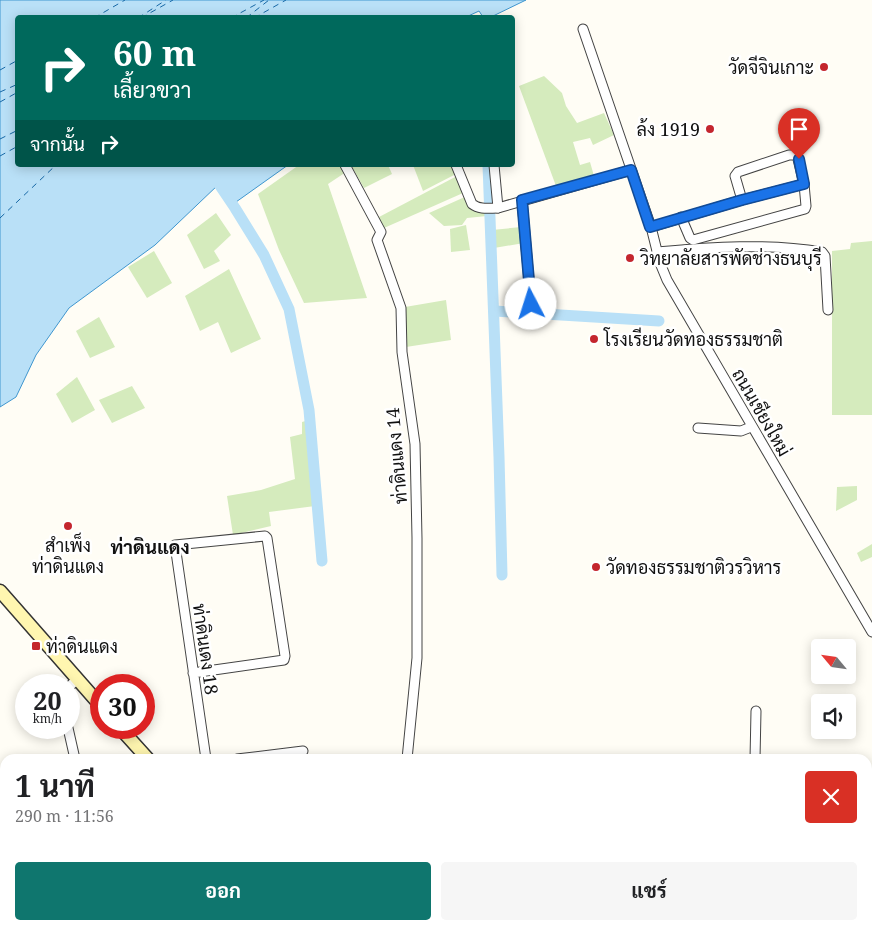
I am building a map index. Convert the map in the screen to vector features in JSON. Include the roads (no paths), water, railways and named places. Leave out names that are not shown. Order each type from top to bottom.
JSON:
[{"type":"street","name":"ถนนเชียงใหม่","points":[[583,29],[667,280],[872,632]]},
{"type":"street","points":[[681,217],[690,238],[693,240],[805,209],[804,184],[797,155],[789,155],[738,172],[735,176],[742,200]]},
{"type":"street","name":"ท่าดินแดง 14","points":[[347,167],[381,232],[377,240],[401,308],[402,352],[415,444],[417,538],[417,658],[407,754]]},
{"type":"street","points":[[457,167],[472,204],[483,208],[498,208],[631,170]]},
{"type":"street","points":[[494,167],[498,208]]},
{"type":"street","points":[[650,227],[804,184]]},
{"type":"street","points":[[522,200],[531,304]]},
{"type":"street","points":[[657,252],[732,246],[822,252],[825,256],[828,310]]},
{"type":"street","points":[[698,428],[741,431],[752,427]]},
{"type":"street","name":"ท่าดินเดง 18","points":[[193,673],[281,662],[284,660],[285,656],[267,538],[265,536],[175,545],[193,673],[205,754]]},
{"type":"street","points":[[0,591],[66,674]]},
{"type":"street","points":[[80,689],[90,697]]},
{"type":"street","points":[[755,754],[756,711]]},
{"type":"street","points":[[71,739],[75,754]]},
{"type":"street","points":[[130,739],[143,754]]},
{"type":"street","points":[[278,754],[303,751]]},
{"type":"water","points":[[0,0],[526,0],[495,15],[482,15],[479,11],[470,15],[15,15],[15,167],[285,167],[236,202],[219,184],[155,245],[69,308],[36,355],[16,397],[0,407]]},
{"type":"waterway","points":[[207,167],[264,255],[289,309],[309,410],[322,561]]},
{"type":"waterway","points":[[488,167],[502,575]]},
{"type":"waterway","points":[[495,311],[659,321]]},
{"type":"place","name":"วัดจีจินเกาะ","points":[[824,67]]},
{"type":"place","name":"ล้ง 1919","points":[[710,129]]},
{"type":"place","name":"วิทยาลัยสารพัดช่างธนบุรี","points":[[630,258]]},
{"type":"place","name":"โรงเรียนวัดทองธรรมชาติ","points":[[594,339]]},
{"type":"place","name":"สำเพ็ง ท่าดินแดง","points":[[68,526]]},
{"type":"place","name":"วัดทองธรรมชาติวรวิหาร","points":[[596,567]]},
{"type":"place","name":"ท่าดินแดง","points":[[36,646]]},
{"type":"district","name":"ท่าดินแดง","points":[[150,547]]}]
